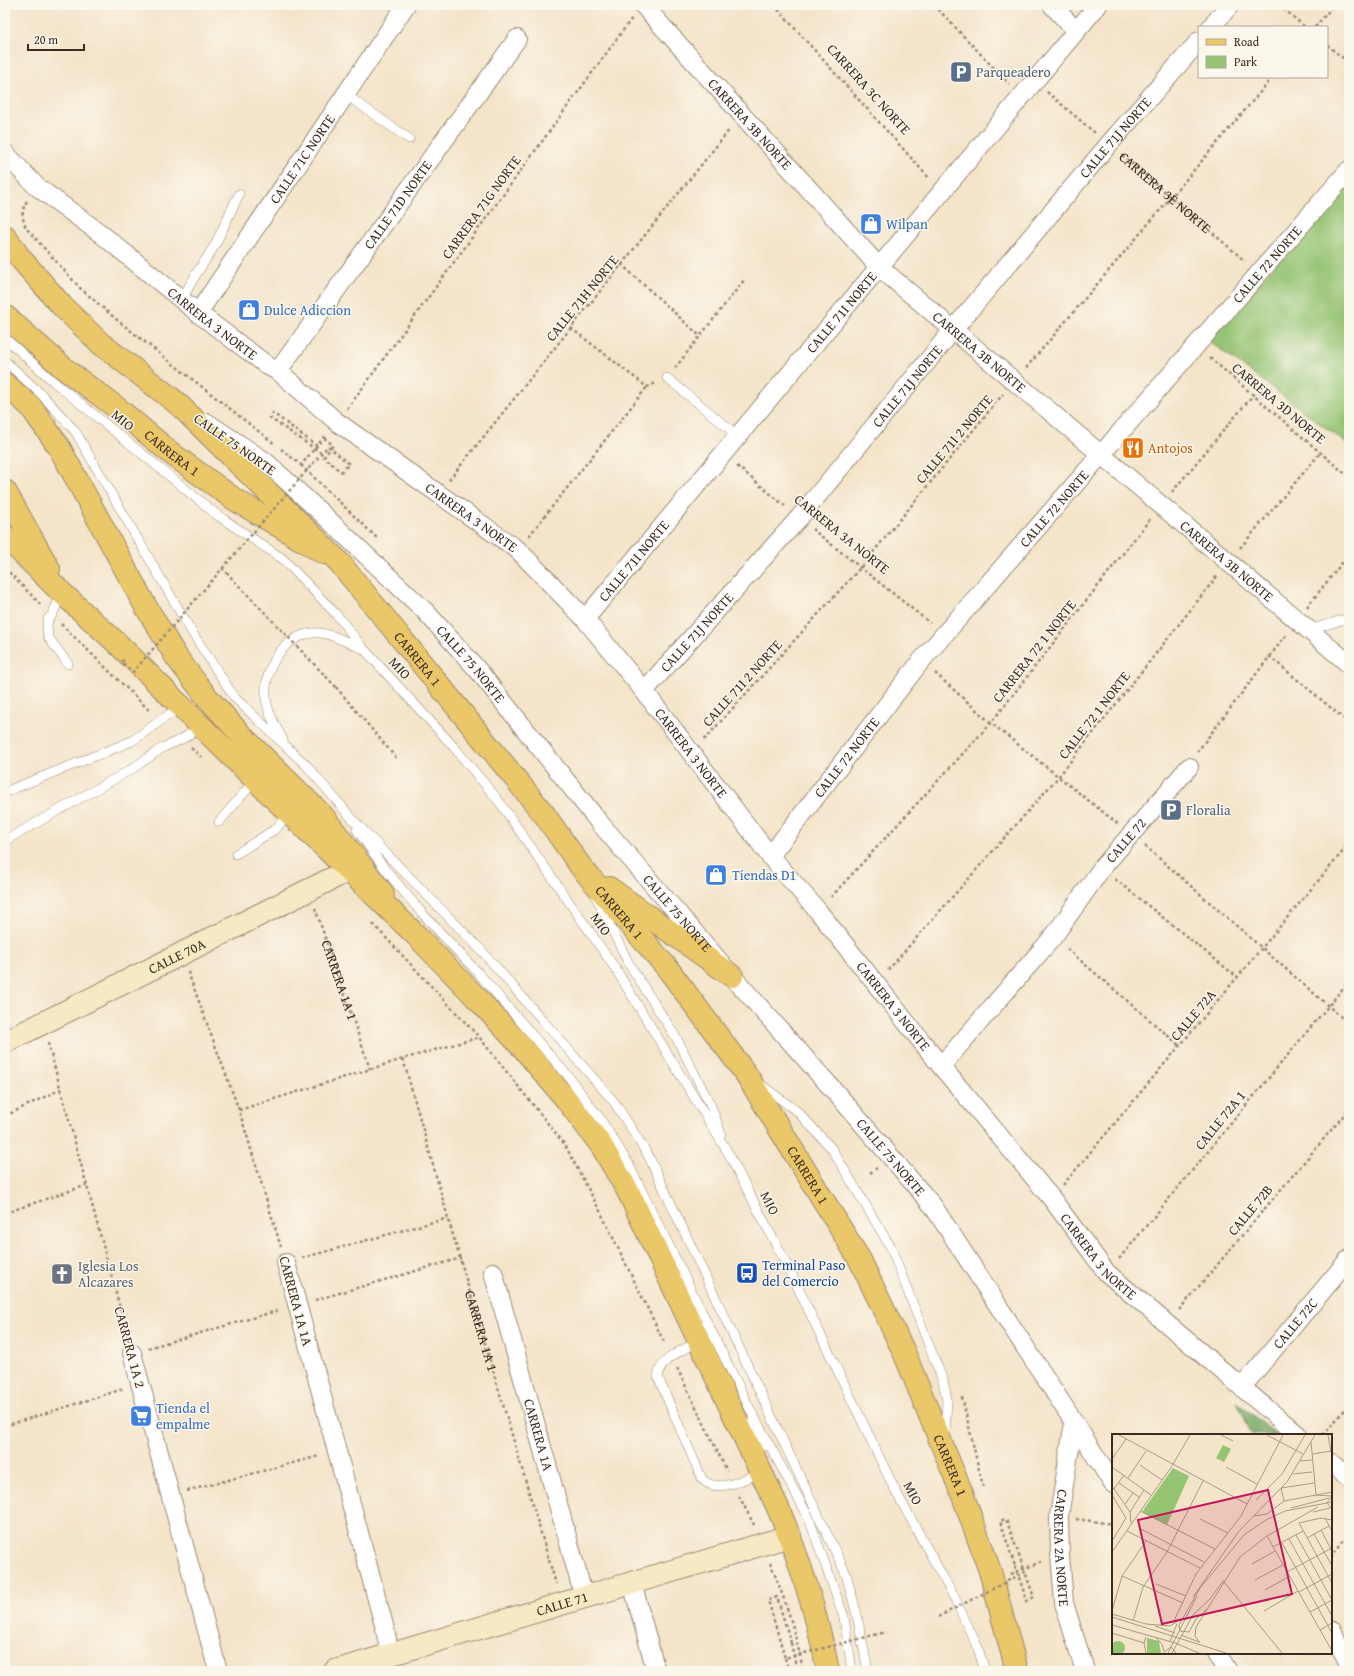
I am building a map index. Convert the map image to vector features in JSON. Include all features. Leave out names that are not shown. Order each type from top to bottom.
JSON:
[{"type":"main road","points":[[5,236],[21,259],[62,306],[100,343],[177,403],[339,562]]},
{"type":"main road","points":[[5,251],[47,289]]},
{"type":"main road","name":"CARRERA 1","points":[[5,316],[60,376],[117,408],[172,454],[234,499],[339,562],[544,814],[581,867],[668,969],[746,1074],[860,1260],[903,1350],[963,1496],[990,1571],[1017,1671]]},
{"type":"main road","points":[[5,384],[36,401],[59,447],[146,606],[177,658],[206,696],[243,737],[322,815],[416,935]]},
{"type":"main road","points":[[5,492],[62,593]]},
{"type":"main road","points":[[5,536],[416,935],[511,1023],[601,1145],[628,1191],[726,1396],[771,1469],[812,1605],[828,1671]]},
{"type":"main road","points":[[581,867],[732,976]]},
{"type":"street","name":"CALLE 71C NORTE","points":[[198,313],[406,5]]},
{"type":"street","points":[[1052,5],[1076,31]]},
{"type":"street","name":"CALLE 71I NORTE","points":[[585,619],[1098,5]]},
{"type":"street","points":[[1212,26],[1230,5]]},
{"type":"street","name":"CARRERA 3B NORTE","points":[[640,8],[741,114],[879,267],[1349,664]]},
{"type":"street","name":"CALLE 71D NORTE","points":[[278,371],[517,39]]},
{"type":"street","name":"CALLE 71J NORTE","points":[[644,691],[799,518],[953,330],[1109,144],[1198,42]]},
{"type":"street","name":"CARRERA 3 NORTE","points":[[5,153],[36,186],[100,233],[198,313],[268,366],[278,371],[337,422],[518,550],[585,619],[644,691],[770,856],[818,911],[941,1066],[1052,1199],[1107,1274],[1297,1434]]},
{"type":"street","name":"CALLE 72 NORTE","points":[[770,856],[921,661],[1349,170]]},
{"type":"street","name":"CALLE 75 NORTE","points":[[177,403],[266,462],[367,554],[425,611],[477,669],[599,822],[933,1206],[1112,1482]]},
{"type":"street","name":"CALLE 72","points":[[941,1066],[1053,937],[1102,868],[1189,767]]},
{"type":"street","name":"CALLE 70A","points":[[5,1042],[349,870]]},
{"type":"street","name":"CALLE 72C","points":[[1242,1387],[1349,1259]]},
{"type":"street","name":"CARRERA 1A 1A","points":[[286,1263],[390,1655]]},
{"type":"street","name":"CARRERA 1A","points":[[493,1272],[584,1597]]},
{"type":"street","name":"CARRERA 1A 2","points":[[132,1353],[218,1671]]},
{"type":"street","name":"CARRERA 2A NORTE","points":[[1074,1422],[1059,1516],[1060,1555],[1064,1603],[1085,1671]]},
{"type":"street","points":[[1332,1464],[1349,1478]]},
{"type":"street","name":"CALLE 71","points":[[335,1671],[790,1536]]},
{"type":"street","points":[[632,1583],[656,1671]]},
{"type":"street","points":[[1332,1631],[1349,1665]]},
{"type":"street","points":[[1218,1654],[1228,1671]]},
{"type":"lane","points":[[345,94],[409,139]]},
{"type":"lane","points":[[182,299],[215,245],[239,194]]},
{"type":"lane","name":"MIO","points":[[5,338],[60,376],[217,515],[283,559],[336,614],[363,648],[453,746],[498,800],[615,968],[727,1151],[788,1267],[896,1492],[955,1599],[978,1648],[985,1671]]},
{"type":"lane","points":[[5,361],[36,401],[75,431],[189,628],[235,698],[307,766],[385,869],[417,907],[480,975],[511,1023],[568,1076],[601,1120],[629,1165],[752,1413],[771,1469],[808,1516],[844,1617],[852,1671]]},
{"type":"lane","points":[[667,378],[738,436]]},
{"type":"lane","points":[[62,593],[52,615],[48,619],[47,626],[48,637],[68,664]]},
{"type":"lane","points":[[1303,625],[1349,618]]},
{"type":"lane","points":[[287,747],[266,704],[266,687],[270,667],[279,652],[294,638],[312,633],[327,634],[363,648]]},
{"type":"lane","points":[[5,792],[132,741],[181,706]]},
{"type":"lane","points":[[6,840],[132,769],[162,748],[182,739],[202,726]]},
{"type":"lane","points":[[219,822],[256,779]]},
{"type":"lane","points":[[327,791],[492,962],[615,1103],[648,1155],[846,1574],[857,1614],[868,1671]]},
{"type":"lane","points":[[236,854],[277,828],[290,813]]},
{"type":"lane","points":[[581,867],[629,964],[680,1046],[711,1106],[727,1151]]},
{"type":"lane","points":[[746,1074],[798,1112],[832,1149],[891,1248],[943,1381],[947,1399],[944,1449]]},
{"type":"lane","points":[[700,1341],[672,1356],[663,1363],[659,1369],[658,1377],[702,1480],[707,1485],[715,1487],[733,1483],[771,1469]]},
{"type":"path","name":"CARRERA 3C NORTE","points":[[774,5],[942,192]]},
{"type":"path","points":[[934,5],[1021,97]]},
{"type":"path","points":[[1279,5],[1304,26]]},
{"type":"path","points":[[1316,26],[1334,5]]},
{"type":"path","name":"CARRERA 71G NORTE","points":[[36,186],[24,206],[22,217],[26,228],[80,288],[128,330],[301,465],[337,422],[640,8]]},
{"type":"path","points":[[1328,46],[1349,63]]},
{"type":"path","name":"CALLE 71I 2 NORTE","points":[[691,754],[861,567],[1014,381],[1172,198],[1272,78]]},
{"type":"path","name":"CARRERA 3E NORTE","points":[[1035,81],[1259,273]]},
{"type":"path","name":"CALLE 71H NORTE","points":[[438,493],[741,114]]},
{"type":"path","points":[[621,264],[700,336]]},
{"type":"path","points":[[518,550],[647,387],[667,378],[745,279]]},
{"type":"path","points":[[571,328],[647,387]]},
{"type":"path","name":"CARRERA 3D NORTE","points":[[1196,346],[1349,476]]},
{"type":"path","name":"CARRERA 72 1 NORTE","points":[[818,911],[991,723],[1161,505],[1254,394]]},
{"type":"path","points":[[317,446],[273,413],[270,418],[321,453]]},
{"type":"path","points":[[124,660],[121,662],[133,672],[328,446],[349,464],[341,472],[324,457],[333,446],[324,438]]},
{"type":"path","name":"CALLE 72 1 NORTE","points":[[876,984],[1059,776],[1228,562],[1321,452]]},
{"type":"path","name":"CARRERA 3A NORTE","points":[[722,454],[944,635]]},
{"type":"path","points":[[1189,767],[1196,753],[1269,656],[1303,625],[1321,587],[1349,554]]},
{"type":"path","points":[[5,568],[160,720]]},
{"type":"path","points":[[222,568],[336,687],[397,758]]},
{"type":"path","points":[[1269,656],[1349,723]]},
{"type":"path","points":[[182,739],[204,759]]},
{"type":"path","name":"CALLE 72A","points":[[1052,1199],[1349,844]]},
{"type":"path","points":[[1102,868],[1237,977]]},
{"type":"path","name":"CARRERA 1A 1","points":[[309,891],[370,1069]]},
{"type":"path","points":[[368,919],[479,1037],[565,1145],[602,1213],[763,1544],[786,1601],[800,1650],[804,1671]]},
{"type":"path","points":[[1053,937],[1180,1046]]},
{"type":"path","name":"CARRERA 1A 1A","points":[[181,954],[239,1110],[286,1263]]},
{"type":"path","name":"CALLE 72A 1","points":[[1107,1274],[1349,981]]},
{"type":"path","name":"CARRERA 1A 2","points":[[43,1023],[132,1353]]},
{"type":"path","points":[[239,1110],[403,1058],[479,1037],[511,1023]]},
{"type":"path","name":"CARRERA 1A 1","points":[[403,1058],[448,1218],[562,1604]]},
{"type":"path","points":[[5,1116],[61,1089]]},
{"type":"path","name":"CALLE 72B","points":[[1167,1324],[1349,1109]]},
{"type":"path","points":[[5,1213],[87,1185]]},
{"type":"path","points":[[286,1263],[448,1218]]},
{"type":"path","points":[[132,1353],[461,1258]]},
{"type":"path","points":[[5,1426],[140,1384]]},
{"type":"path","points":[[961,1393],[983,1489]]},
{"type":"path","points":[[1324,1434],[1349,1405]]},
{"type":"path","points":[[170,1495],[337,1451]]},
{"type":"path","points":[[1006,1519],[1034,1597],[1027,1601],[1017,1571],[1000,1521],[1006,1519]]},
{"type":"path","points":[[1075,1519],[1112,1524]]},
{"type":"path","points":[[1332,1557],[1349,1534]]},
{"type":"path","points":[[1009,1574],[1060,1555]]},
{"type":"path","points":[[938,1617],[1025,1572]]},
{"type":"path","points":[[789,1671],[768,1600],[777,1597],[791,1643],[797,1671]]},
{"type":"path","points":[[785,1658],[886,1632]]},
{"type":"path","points":[[792,1652],[800,1650]]},
{"type":"green space","points":[[1349,178],[1349,445],[1209,341]]},
{"type":"green space","points":[[1237,1402],[1276,1434],[1252,1434]]},
{"type":"place","name":"Parqueadero","points":[[961,72]]},
{"type":"place","name":"Wilpan","points":[[871,224]]},
{"type":"place","name":"Dulce Adiccion","points":[[249,310]]},
{"type":"place","name":"Antojos","points":[[1133,448]]},
{"type":"place","name":"Floralia","points":[[1171,810]]},
{"type":"place","name":"Tiendas D1","points":[[716,875]]},
{"type":"place","name":"Terminal Paso del Comercio","points":[[747,1273]]},
{"type":"place","name":"Iglesia Los Alcazares","points":[[62,1274]]},
{"type":"place","name":"Tienda el empalme","points":[[141,1416]]}]
